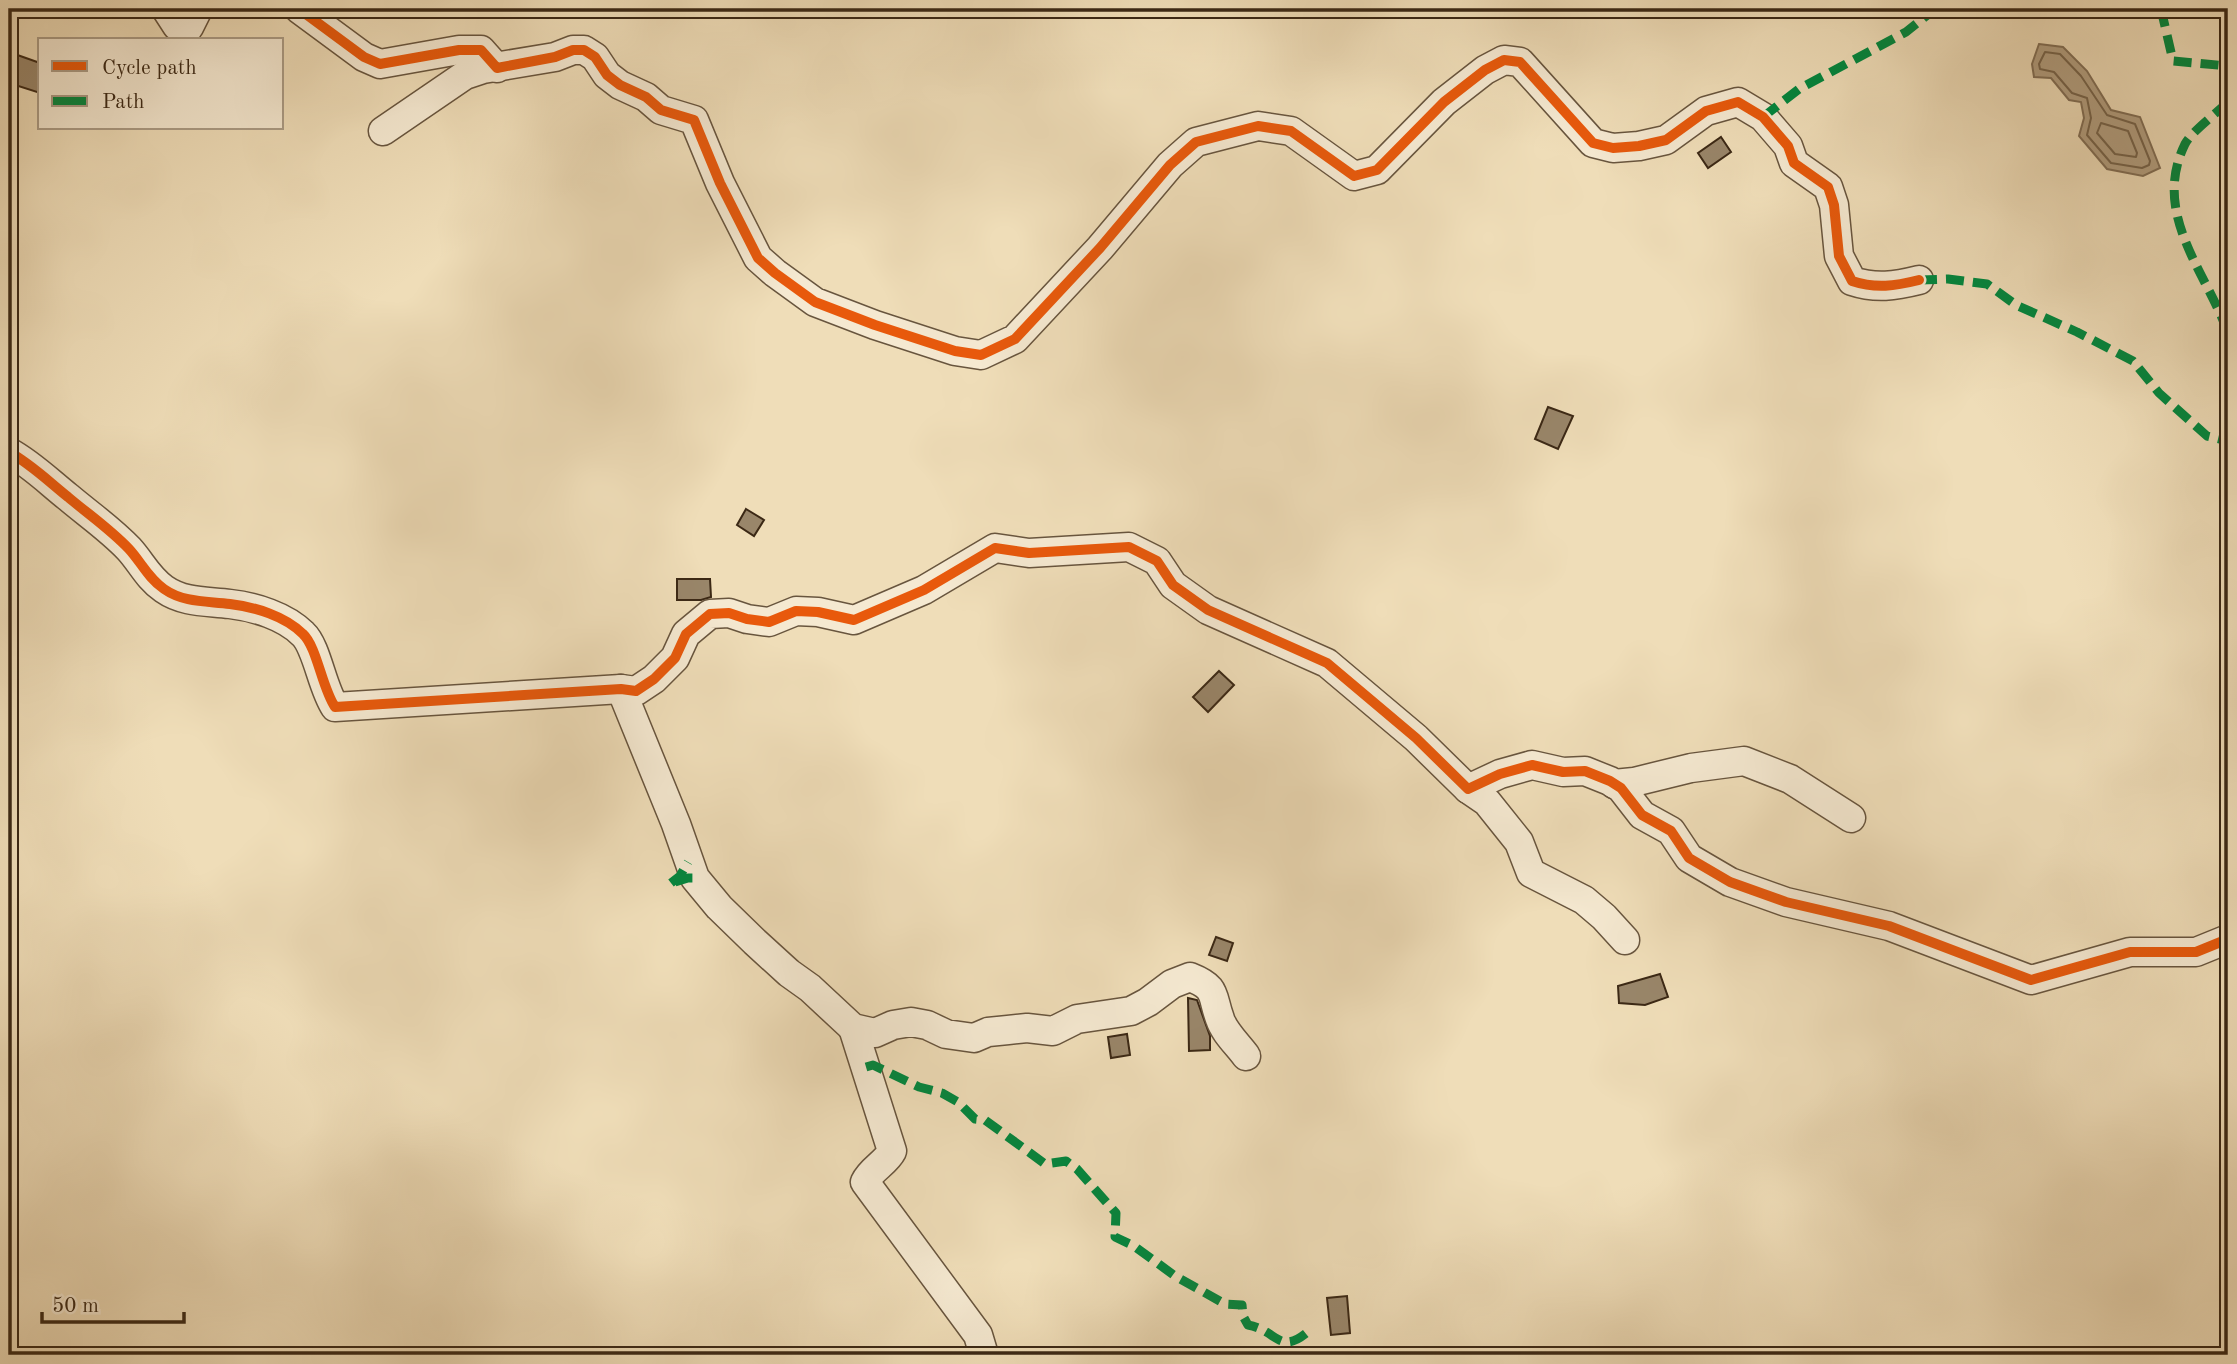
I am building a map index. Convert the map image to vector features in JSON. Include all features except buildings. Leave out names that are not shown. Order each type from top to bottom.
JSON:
[{"type":"street","points":[[166,9],[177,26],[189,27],[198,9]]},
{"type":"street","points":[[299,9],[364,57],[380,64],[459,50],[481,50],[498,68]]},
{"type":"street","points":[[383,131],[465,75],[483,69],[555,57],[573,50],[584,50],[595,57],[607,75],[620,85],[646,97],[661,110],[694,120],[720,183],[752,248],[758,258],[775,273],[814,302],[875,326],[955,351],[981,355],[1016,339],[1100,248],[1170,165],[1196,142],[1258,126],[1291,131],[1354,176],[1377,170],[1444,102],[1485,69],[1504,60],[1520,62],[1593,142],[1613,148],[1666,141],[1706,111],[1738,102],[1763,117],[1788,146],[1794,163],[1828,187],[1834,205],[1839,256],[1852,281],[1871,287],[1894,286],[1919,280]]},
{"type":"street","points":[[9,452],[29,463],[67,497],[101,522],[131,551],[145,572],[165,590],[194,602],[255,608],[288,622],[306,636],[327,695],[335,707],[621,689],[636,691],[654,680],[676,658],[686,634],[710,614],[729,613],[769,622],[796,611],[818,611],[854,621],[924,590],[995,548],[1029,553],[1129,547],[1157,561],[1173,585],[1208,610],[1327,663],[1416,738],[1468,789],[1487,802],[1519,842],[1531,873],[1584,900],[1625,940]]},
{"type":"street","points":[[621,689],[695,878],[719,907],[755,942],[853,1028],[892,1151],[865,1182],[978,1335],[984,1355]]},
{"type":"street","points":[[1614,784],[1634,782],[1691,768],[1744,761],[1790,779],[1852,818]]},
{"type":"street","points":[[1468,789],[1500,774],[1532,765],[1563,772],[1585,771],[1621,788],[1642,815],[1671,831],[1689,859],[1731,882],[1786,902],[1889,926],[2031,980],[2130,952],[2196,952],[2228,939]]},
{"type":"street","points":[[853,1028],[875,1033],[893,1025],[911,1022],[927,1025],[946,1034],[974,1038],[988,1032],[1027,1028],[1053,1031],[1076,1019],[1131,1011],[1172,984],[1190,977],[1206,983],[1217,1003],[1220,1020],[1246,1056]]},
{"type":"water","points":[[2039,44],[2063,47],[2087,71],[2111,110],[2140,117],[2160,168],[2143,176],[2107,169],[2079,136],[2084,118],[2081,102],[2069,100],[2051,78],[2034,77],[2032,64]]},
{"type":"marked path","points":[[1763,117],[1799,89],[1906,32],[1935,9]]},
{"type":"marked path","points":[[2161,9],[2173,61],[2228,66]]},
{"type":"marked path","points":[[2228,102],[2185,144],[2176,170],[2174,194],[2186,242],[2228,333]]},
{"type":"marked path","points":[[1919,280],[1948,279],[1987,284],[2016,305],[2133,361],[2159,393],[2207,436],[2228,441]]},
{"type":"marked path","points":[[671,883],[680,876],[688,862]]},
{"type":"marked path","points":[[675,882],[695,878]]},
{"type":"marked path","points":[[866,1067],[873,1065],[919,1087],[942,1093],[958,1102],[975,1119],[985,1120],[1045,1164],[1066,1161],[1077,1169],[1116,1213],[1115,1237],[1134,1246],[1175,1276],[1225,1304],[1242,1305],[1243,1316],[1248,1325],[1285,1342],[1300,1338],[1310,1330]]},
{"type":"cycle path","points":[[299,9],[364,57],[380,64],[459,50],[481,50],[497,68],[555,57],[573,50],[584,50],[595,57],[607,75],[620,85],[646,97],[661,110],[694,120],[720,183],[758,258],[775,273],[815,302],[955,351],[981,355],[1015,339],[1100,248],[1170,165],[1196,142],[1258,126],[1291,131],[1354,176],[1377,170],[1444,102],[1485,70],[1504,60],[1520,62],[1593,143],[1613,148],[1666,140],[1706,111],[1738,102],[1763,117],[1788,146],[1794,163],[1828,187],[1834,205],[1839,256],[1852,281],[1885,286],[1919,280]]},
{"type":"cycle path","points":[[9,452],[32,467],[114,535],[129,549],[153,580],[172,594],[259,610],[279,617],[296,628],[312,648],[335,707],[621,689],[636,691],[654,679],[675,658],[686,634],[710,614],[729,613],[769,622],[796,611],[818,612],[854,620],[924,590],[995,548],[1029,553],[1129,547],[1157,561],[1173,585],[1208,610],[1327,663],[1416,738],[1468,789],[1500,774],[1532,765],[1563,772],[1585,771],[1621,788],[1642,815],[1671,831],[1689,858],[1730,882],[1786,902],[1889,926],[2031,980],[2130,952],[2196,952],[2228,939]]}]
